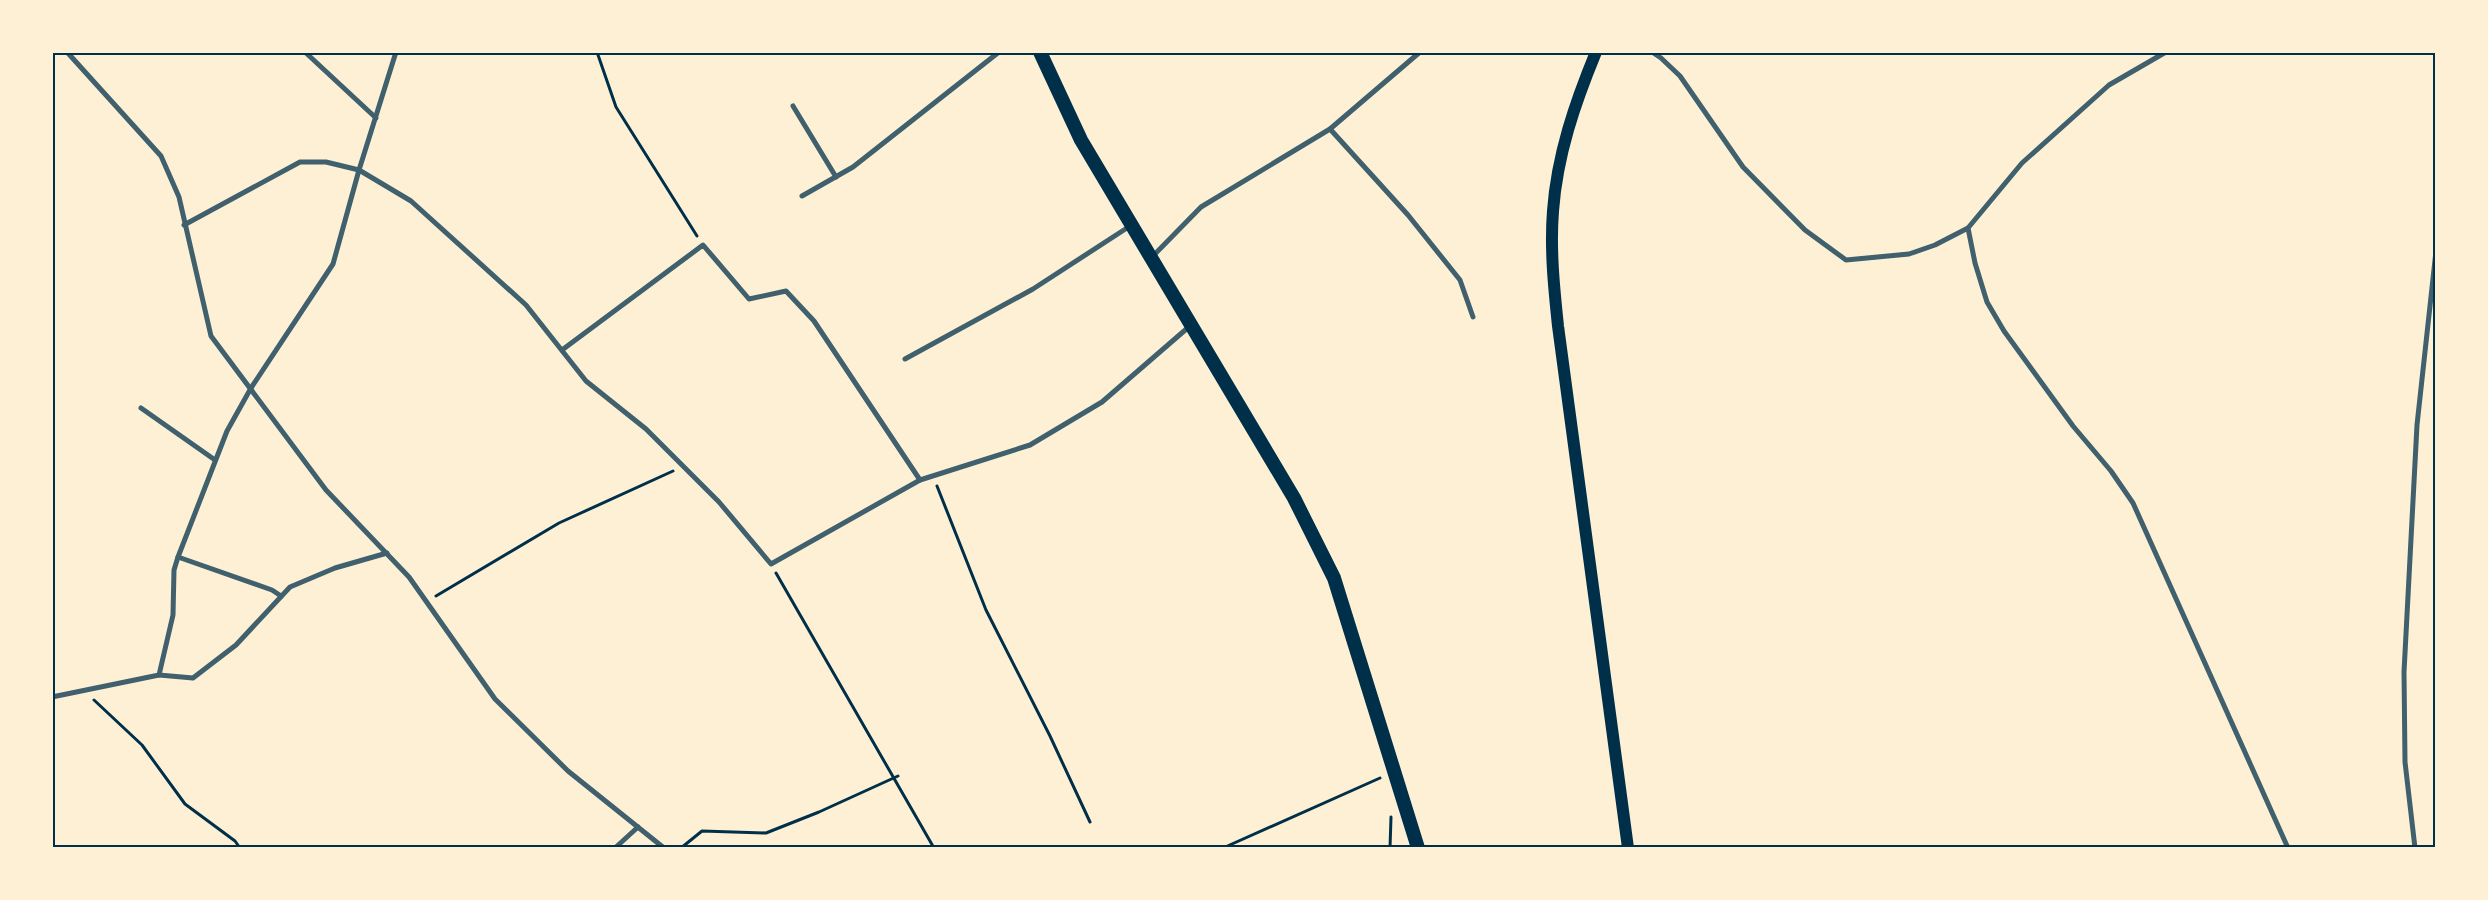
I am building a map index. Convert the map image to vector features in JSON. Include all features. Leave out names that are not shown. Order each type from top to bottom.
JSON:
[{"type":"highway","points":[[1040,52],[1080,140],[1294,498],[1322,553],[1348,620],[1418,848]]},
{"type":"main road","points":[[1596,52],[1566,132],[1557,177],[1553,212],[1554,279],[1558,326],[1628,848]]},
{"type":"street","points":[[68,52],[160,156],[179,196],[184,225],[211,336],[326,490],[409,577],[495,699],[568,771],[664,848]]},
{"type":"street","points":[[305,52],[376,118]]},
{"type":"street","points":[[159,676],[174,615],[174,570],[178,557],[227,431],[251,388],[333,264],[359,170],[396,52]]},
{"type":"street","points":[[802,196],[852,167],[999,52]]},
{"type":"street","points":[[1151,258],[1201,207],[1330,129],[1420,52]]},
{"type":"street","points":[[1652,52],[1680,76],[1743,167],[1805,230],[1846,260],[1908,254],[1935,245],[1968,228],[2022,163],[2109,85],[2166,52]]},
{"type":"street","points":[[793,106],[836,177]]},
{"type":"street","points":[[1330,129],[1408,216],[1460,280],[1473,317]]},
{"type":"street","points":[[184,225],[300,162],[326,162],[359,170],[411,200],[526,305],[586,381],[646,429],[719,502],[771,564],[920,480],[1030,445],[1102,402],[1192,325]]},
{"type":"street","points":[[905,359],[1033,289],[1132,225]]},
{"type":"street","points":[[1968,228],[1974,263],[1987,302],[1995,317],[2072,426],[2111,471],[2133,503],[2288,848]]},
{"type":"street","points":[[562,350],[703,245],[749,299],[786,291],[814,321],[920,480]]},
{"type":"street","points":[[2415,848],[2406,762],[2404,672],[2417,425],[2436,251]]},
{"type":"street","points":[[141,408],[215,460]]},
{"type":"street","points":[[52,698],[159,676],[193,678],[236,644],[290,587],[335,568],[386,553]]},
{"type":"street","points":[[178,557],[272,590],[281,596]]},
{"type":"street","points":[[615,848],[638,827]]},
{"type":"path","points":[[598,52],[616,107],[703,245]]},
{"type":"path","points":[[427,602],[559,523],[683,466]]},
{"type":"path","points":[[933,475],[986,610],[1050,736],[1090,822]]},
{"type":"path","points":[[771,564],[934,848]]},
{"type":"path","points":[[85,692],[142,745],[185,804],[235,841],[240,848]]},
{"type":"path","points":[[1223,848],[1394,772]]},
{"type":"path","points":[[681,848],[702,831],[766,833],[898,776]]}]
